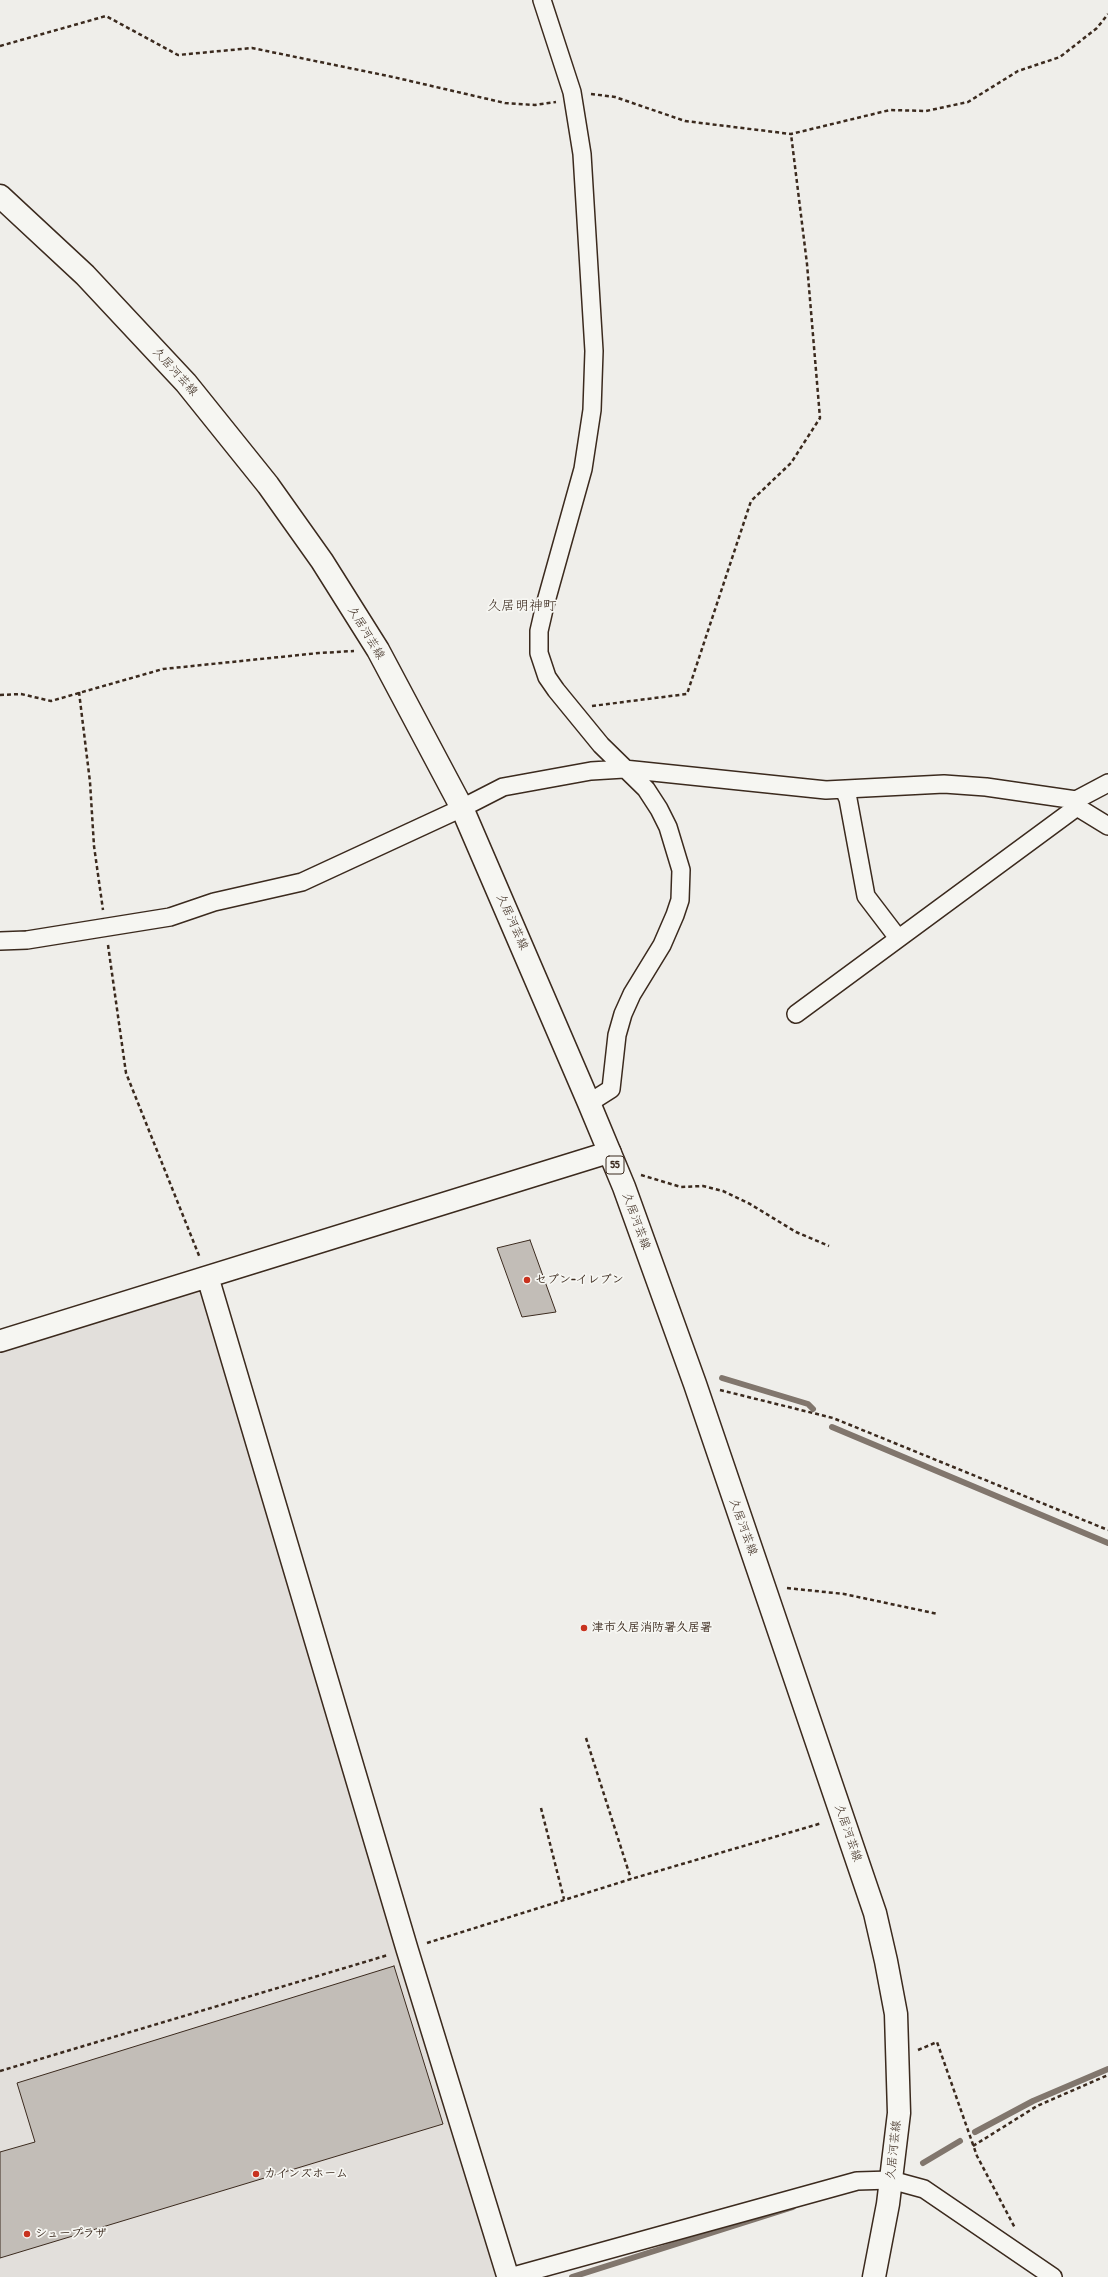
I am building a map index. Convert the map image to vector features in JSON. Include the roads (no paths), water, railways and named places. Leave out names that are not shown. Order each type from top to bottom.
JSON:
[{"type":"main road","name":"久居河芸線","points":[[0,196],[85,274],[186,383],[268,485],[322,561],[378,650],[462,808],[610,1152],[695,1384],[875,1912],[896,2014],[899,2113],[891,2180],[874,2277]]},
{"type":"street","points":[[542,0],[573,96],[582,154],[594,351],[592,410],[582,469],[545,605],[539,643],[541,664],[547,677],[570,708],[624,769],[646,789],[668,826],[681,870],[680,900],[662,945],[632,994],[623,1014],[617,1035],[611,1089],[589,1103]]},
{"type":"street","points":[[0,941],[27,940],[105,926],[170,917],[214,902],[302,882],[462,808],[503,787],[591,771],[624,769],[826,790],[944,784],[986,787],[1077,803],[1108,826]]},
{"type":"street","points":[[796,1014],[1077,803],[1108,783]]},
{"type":"street","points":[[844,790],[848,798],[866,896],[898,938]]},
{"type":"street","points":[[0,1341],[208,1278],[610,1152]]},
{"type":"street","points":[[208,1278],[407,1949],[509,2277],[857,2181],[891,2180],[924,2189],[1053,2277]]},
{"type":"waterway","points":[[722,1378],[808,1404],[813,1409]]},
{"type":"waterway","points":[[832,1427],[1108,1543]]},
{"type":"waterway","points":[[975,2132],[1033,2101],[1108,2069]]},
{"type":"waterway","points":[[923,2163],[960,2141]]},
{"type":"waterway","points":[[572,2277],[793,2207]]},
{"type":"place","name":"セブン-イレブン","points":[[527,1280]]},
{"type":"place","name":"津市久居消防署久居署","points":[[584,1628]]},
{"type":"place","name":"カインズホーム","points":[[256,2174]]},
{"type":"place","name":"シュープラザ","points":[[27,2234]]},
{"type":"district","name":"久居明神町","points":[[522,606]]}]
